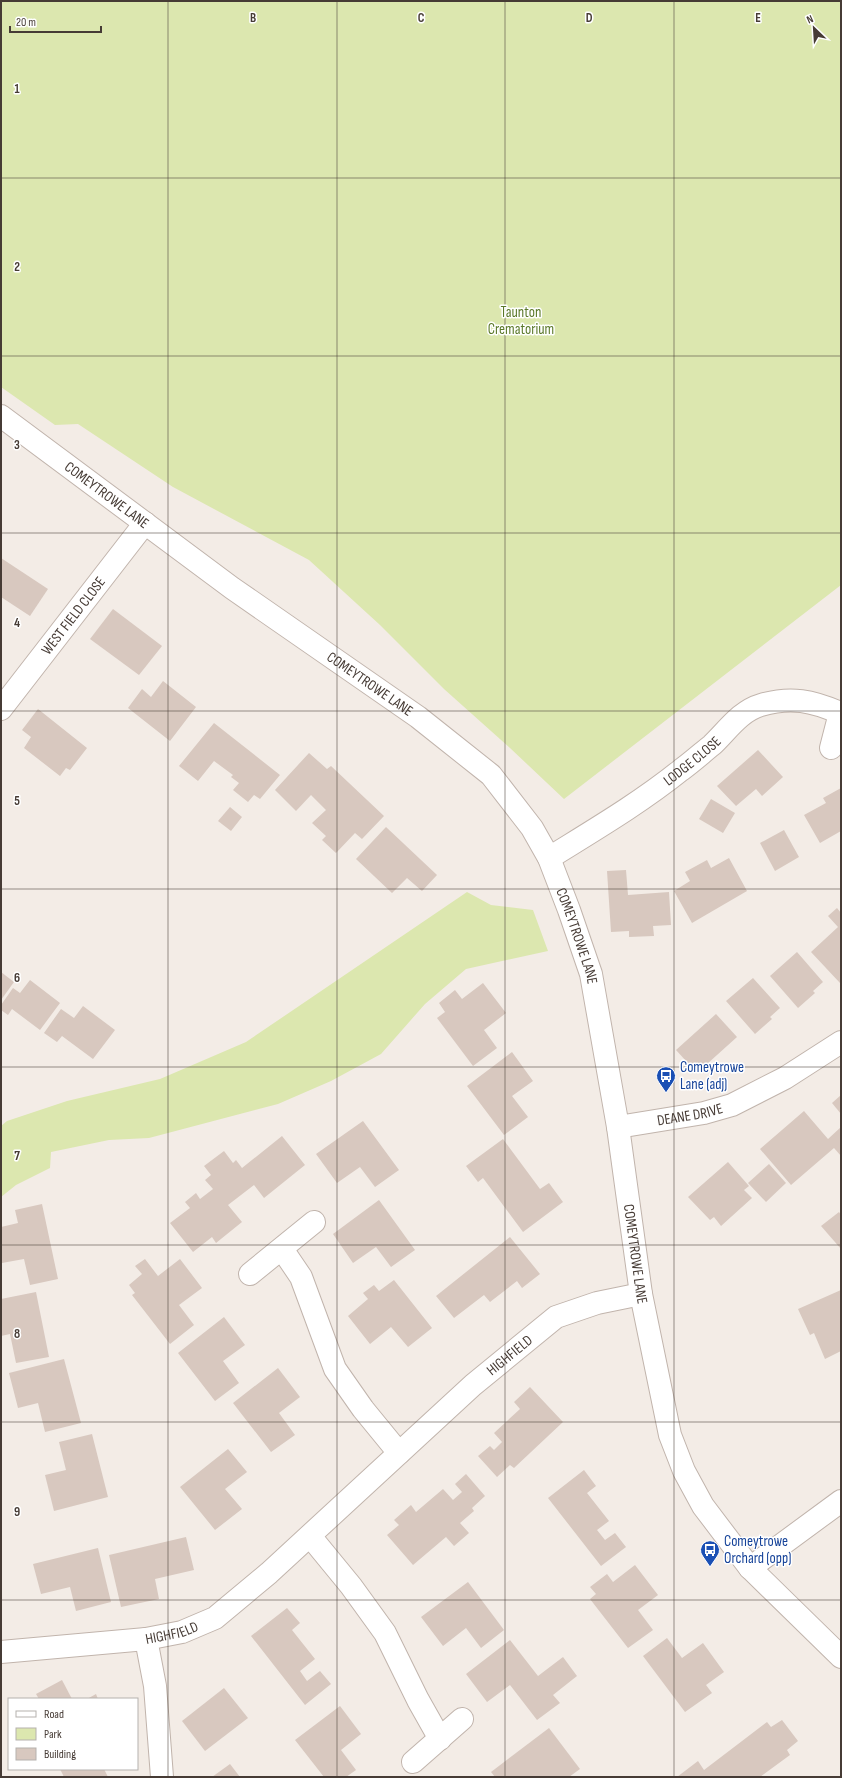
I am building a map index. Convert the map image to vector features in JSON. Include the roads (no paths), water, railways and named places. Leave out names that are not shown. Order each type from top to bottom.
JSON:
[{"type":"street","name":"COMEYTROWE LANE","points":[[1,416],[232,588],[418,717],[491,775],[532,828],[549,858],[591,974],[618,1127],[641,1294],[670,1435],[684,1471],[702,1506],[750,1568],[841,1657]]},
{"type":"street","name":"WEST FIELD CLOSE","points":[[1,709],[146,523]]},
{"type":"street","name":"LODGE CLOSE","points":[[549,858],[633,805],[681,770],[712,744],[738,718],[760,705],[787,700],[802,700],[821,705],[841,714],[831,748]]},
{"type":"street","name":"DEANE DRIVE","points":[[618,1127],[696,1114],[732,1105],[785,1078],[841,1042]]},
{"type":"street","points":[[250,1274],[314,1222]]},
{"type":"street","points":[[282,1248],[301,1277],[335,1370],[363,1409],[399,1453]]},
{"type":"street","name":"HIGHFIELD","points":[[1,1652],[146,1639],[182,1632],[215,1618],[269,1573],[310,1536],[473,1385],[556,1317],[597,1303],[641,1294]]},
{"type":"street","points":[[750,1568],[841,1501]]},
{"type":"street","points":[[310,1536],[351,1586],[385,1633],[418,1700],[440,1739]]},
{"type":"street","points":[[146,1639],[154,1686],[162,1777]]},
{"type":"street","points":[[413,1762],[462,1719]]},
{"type":"place","name":"Comeytrowe Lane (adj)","points":[[666,1093]]},
{"type":"place","name":"Comeytrowe Orchard (opp)","points":[[710,1567]]},
{"type":"park label","name":"Taunton Crematorium","points":[[521,320]]}]
